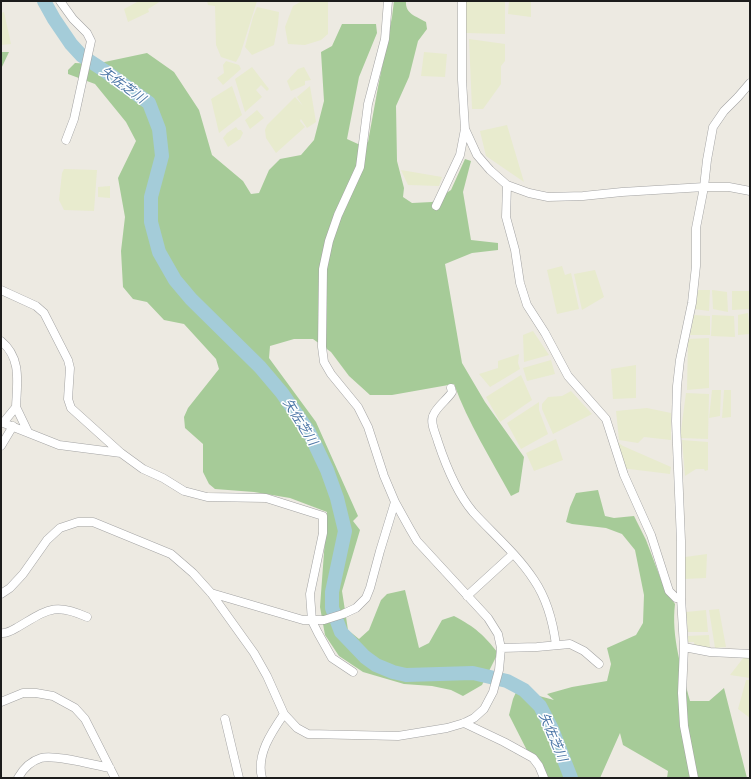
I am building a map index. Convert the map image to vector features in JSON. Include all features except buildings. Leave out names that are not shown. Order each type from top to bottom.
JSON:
[{"type":"street","points":[[60,1],[91,41],[74,119],[66,140]]},
{"type":"street","points":[[1,594],[10,588],[23,574],[47,540],[60,528],[78,522],[93,522],[171,554],[193,573],[211,593],[254,653],[267,676],[284,714],[297,728],[308,734],[398,736],[447,728],[464,723],[474,718],[484,709],[493,692],[499,670],[501,648],[498,634],[488,618],[417,541],[395,502],[384,476],[368,427],[358,407],[331,374],[324,362],[322,347],[323,269],[329,241],[338,215],[360,167],[368,104],[385,39],[388,1]]},
{"type":"street","points":[[436,206],[460,155],[465,129],[462,92],[462,1]]},
{"type":"street","points":[[694,778],[684,726],[682,693],[684,647],[681,598],[681,541],[676,429],[677,386],[680,360],[692,303],[696,266],[696,228],[713,127],[724,111],[750,83]]},
{"type":"street","points":[[465,129],[477,155],[490,170],[506,185],[529,193],[548,197],[583,196],[704,187],[729,187],[750,191]]},
{"type":"street","points":[[506,185],[506,217],[516,250],[520,283],[527,305],[545,333],[568,376],[606,419],[624,475],[650,535],[669,591],[676,598],[681,598]]},
{"type":"street","points":[[1,290],[36,306],[44,313],[68,360],[70,368],[68,399],[71,408],[121,453],[143,469],[163,478],[184,491],[207,497],[266,498],[323,516],[322,533],[310,594],[312,621],[332,658],[353,672]]},
{"type":"street","points":[[1,341],[14,355],[17,369],[16,407],[28,432]]},
{"type":"street","points":[[451,388],[452,392],[436,411],[433,416],[432,423],[443,458],[463,498],[513,554],[533,578],[541,591],[552,621],[556,645]]},
{"type":"street","points":[[16,407],[2,422],[60,445],[121,453]]},
{"type":"street","points":[[1,446],[13,426]]},
{"type":"street","points":[[211,593],[312,621],[324,620],[356,608],[366,598],[370,588],[395,502]]},
{"type":"street","points":[[467,596],[513,554]]},
{"type":"street","points":[[1,633],[11,631],[35,616],[52,610],[70,610],[87,617]]},
{"type":"street","points":[[501,648],[570,644],[584,651],[599,664]]},
{"type":"street","points":[[684,647],[710,652],[750,654]]},
{"type":"street","points":[[1,708],[4,700],[23,693],[36,693],[53,696],[75,708],[85,719],[115,778]]},
{"type":"street","points":[[262,778],[260,771],[263,750],[274,728],[284,714]]},
{"type":"street","points":[[225,719],[239,778]]},
{"type":"street","points":[[464,723],[524,752],[533,758],[539,766],[544,778]]},
{"type":"street","points":[[18,778],[29,764],[41,758],[52,757],[110,768]]},
{"type":"green space","points":[[139,1],[161,1],[148,9],[149,12],[128,22],[124,9]]},
{"type":"green space","points":[[207,1],[257,1],[240,55],[236,62],[221,57],[216,45],[215,6],[208,5]]},
{"type":"green space","points":[[302,1],[328,1],[328,34],[321,40],[305,45],[288,44],[285,27],[293,6]]},
{"type":"green space","points":[[394,1],[406,1],[409,12],[426,22],[427,29],[418,41],[409,77],[396,106],[397,161],[404,188],[403,197],[412,203],[432,202],[451,190],[465,159],[471,161],[463,192],[471,240],[498,243],[498,250],[472,253],[445,264],[462,363],[485,402],[524,457],[519,492],[511,496],[473,427],[454,384],[392,395],[370,395],[349,376],[331,352],[313,339],[294,339],[270,346],[269,358],[316,422],[358,516],[353,521],[360,530],[342,591],[348,630],[359,639],[369,630],[381,600],[387,594],[405,590],[419,648],[429,643],[442,620],[454,616],[461,620],[479,632],[498,653],[482,685],[463,696],[451,690],[432,686],[404,684],[363,672],[339,656],[325,635],[320,607],[327,512],[290,498],[254,492],[215,489],[209,484],[203,472],[203,444],[185,428],[184,417],[188,408],[219,369],[216,359],[184,324],[164,320],[147,302],[133,299],[123,287],[121,251],[125,217],[118,178],[136,141],[126,122],[95,84],[68,74],[68,70],[75,63],[95,64],[147,53],[174,72],[199,110],[212,155],[243,181],[251,194],[259,193],[269,170],[280,159],[301,155],[314,140],[324,101],[321,52],[332,46],[342,24],[376,24],[377,33],[359,77],[347,139],[358,144],[368,142]]},
{"type":"green space","points":[[466,1],[505,1],[505,34],[466,33]]},
{"type":"green space","points":[[509,1],[531,1],[531,17],[508,14]]},
{"type":"green space","points":[[257,7],[279,12],[278,24],[274,45],[252,55],[245,47]]},
{"type":"green space","points":[[4,12],[11,44],[1,45],[1,13]]},
{"type":"green space","points":[[469,39],[505,44],[505,61],[501,66],[501,84],[483,109],[472,109]]},
{"type":"green space","points":[[1,52],[9,52],[1,69]]},
{"type":"green space","points":[[424,52],[447,54],[445,77],[421,76]]},
{"type":"green space","points":[[226,61],[239,65],[241,69],[223,85],[217,78],[224,73],[223,65]]},
{"type":"green space","points":[[252,67],[269,89],[267,91],[261,85],[256,90],[262,97],[245,112],[235,79]]},
{"type":"green space","points":[[304,67],[311,80],[305,81],[305,85],[291,91],[287,81],[298,69]]},
{"type":"green space","points":[[232,86],[242,115],[219,133],[211,99]]},
{"type":"green space","points":[[310,86],[316,122],[307,128],[301,119],[300,121],[305,127],[276,153],[266,138],[265,130],[267,125],[295,97],[303,106],[297,97]]},
{"type":"green space","points":[[257,110],[264,118],[250,129],[245,120]]},
{"type":"green space","points":[[507,125],[524,182],[486,156],[480,131]]},
{"type":"green space","points":[[236,127],[243,133],[240,139],[228,147],[223,138],[227,133]]},
{"type":"green space","points":[[64,169],[97,170],[94,211],[64,210],[59,200],[62,173]]},
{"type":"green space","points":[[401,170],[442,177],[439,186],[408,185]]},
{"type":"green space","points":[[110,186],[110,198],[98,197],[98,187]]},
{"type":"green space","points":[[562,266],[565,275],[571,273],[579,309],[557,314],[547,270]]},
{"type":"green space","points":[[595,270],[604,297],[582,310],[574,274]]},
{"type":"green space","points":[[698,290],[710,290],[709,311],[694,309]]},
{"type":"green space","points":[[712,290],[727,292],[728,312],[713,309]]},
{"type":"green space","points":[[732,291],[750,291],[750,309],[732,310]]},
{"type":"green space","points":[[748,313],[750,334],[738,335],[738,315]]},
{"type":"green space","points":[[694,315],[710,316],[710,335],[690,335]]},
{"type":"green space","points":[[712,315],[734,316],[735,337],[711,336]]},
{"type":"green space","points":[[533,331],[549,355],[524,362],[523,335]]},
{"type":"green space","points":[[709,338],[709,388],[687,390],[688,339]]},
{"type":"green space","points":[[519,354],[518,363],[520,369],[490,387],[479,374],[498,368],[498,361]]},
{"type":"green space","points":[[551,360],[555,374],[527,381],[523,368]]},
{"type":"green space","points":[[636,365],[636,398],[613,399],[611,369]]},
{"type":"green space","points":[[521,375],[532,400],[500,422],[486,397]]},
{"type":"green space","points":[[712,390],[721,390],[720,416],[709,418]]},
{"type":"green space","points":[[724,390],[731,390],[731,417],[722,418]]},
{"type":"green space","points":[[571,391],[592,414],[553,434],[542,409],[542,404],[548,397],[562,396]]},
{"type":"green space","points":[[686,393],[709,394],[708,439],[680,438]]},
{"type":"green space","points":[[539,402],[539,410],[548,434],[521,449],[507,423]]},
{"type":"green space","points":[[647,408],[671,413],[671,440],[644,437],[638,443],[619,440],[616,411]]},
{"type":"green space","points":[[556,439],[563,460],[534,471],[526,453]]},
{"type":"green space","points":[[613,439],[623,446],[671,467],[670,474],[621,468]]},
{"type":"green space","points":[[682,440],[708,442],[708,470],[705,471],[704,469],[696,469],[685,476]]},
{"type":"green space","points":[[598,490],[605,516],[614,518],[634,516],[646,540],[665,590],[675,604],[674,616],[676,641],[690,701],[709,701],[724,688],[747,778],[667,778],[668,771],[623,745],[620,733],[600,778],[541,778],[509,715],[517,690],[554,700],[547,694],[572,687],[607,681],[611,664],[607,648],[636,635],[643,623],[644,595],[635,550],[622,534],[606,528],[566,522],[576,493]]},
{"type":"green space","points":[[707,554],[706,578],[684,579],[685,557]]},
{"type":"green space","points":[[719,609],[726,647],[715,648],[709,610]]},
{"type":"green space","points":[[706,610],[708,632],[688,632],[686,612]]},
{"type":"green space","points":[[709,635],[710,648],[695,647],[694,642],[686,642],[687,636]]},
{"type":"green space","points":[[744,657],[750,657],[750,678],[730,675]]},
{"type":"green space","points":[[746,680],[750,680],[750,718],[738,709]]},
{"type":"waterway","name":"矢佐芝川","points":[[44,1],[71,44],[82,56],[149,103],[159,129],[162,156],[151,197],[151,222],[159,252],[175,280],[191,299],[260,367],[282,393],[309,432],[327,470],[337,498],[345,531],[332,592],[332,608],[341,632],[365,657],[376,665],[393,672],[406,675],[473,673],[507,681],[524,690],[540,706],[552,729],[571,778]]}]
